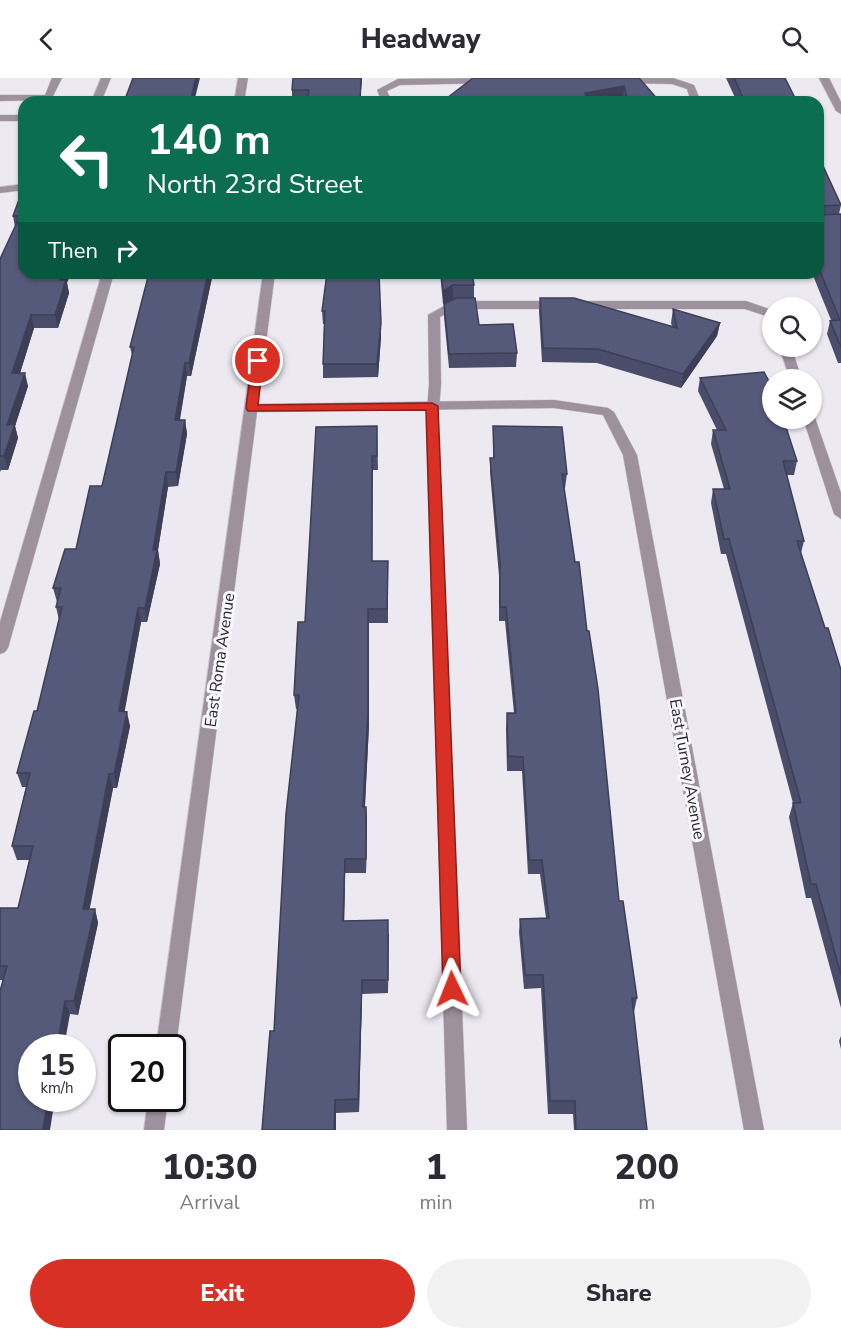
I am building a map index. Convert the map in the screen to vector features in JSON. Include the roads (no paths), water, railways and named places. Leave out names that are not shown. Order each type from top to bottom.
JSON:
[{"type":"street","points":[[49,96],[57,78]]},
{"type":"street","points":[[98,96],[106,78]]},
{"type":"street","points":[[240,96],[243,78]]},
{"type":"street","points":[[824,78],[841,111]]},
{"type":"street","points":[[384,96],[382,90],[398,82],[494,81]]},
{"type":"street","points":[[613,81],[673,81],[691,87],[694,96]]},
{"type":"street","points":[[0,98],[18,98]]},
{"type":"street","points":[[0,118],[18,118]]},
{"type":"street","points":[[0,190],[18,188]]},
{"type":"street","points":[[0,648],[106,279]]},
{"type":"street","name":"East Roma Avenue","points":[[168,1034],[268,279]]},
{"type":"street","points":[[457,1130],[432,406],[435,384],[434,315],[453,305],[746,305],[762,311]]},
{"type":"street","name":"East Turney Avenue","points":[[432,406],[554,404],[608,412],[630,455],[754,1130]]},
{"type":"street","points":[[252,408],[432,406]]},
{"type":"street","points":[[813,429],[841,513]]},
{"type":"street","points":[[154,1130],[156,1112]]}]
